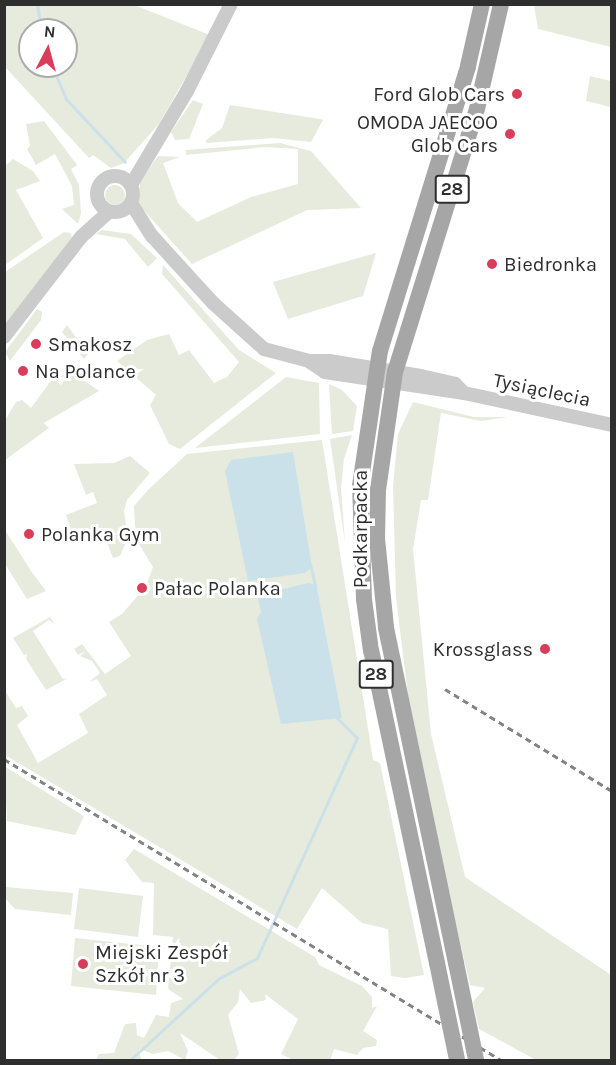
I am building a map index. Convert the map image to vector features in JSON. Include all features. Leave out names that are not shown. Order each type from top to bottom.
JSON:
[{"type":"main road","name":"Podkarpacka","points":[[457,1060],[371,651],[364,599],[360,486],[375,374],[468,66],[482,4]]},
{"type":"main road","name":"Podkarpacka","points":[[476,1060],[382,602],[378,490],[394,378],[477,109],[501,4]]},
{"type":"street","points":[[81,237],[121,209],[131,185],[231,4]]},
{"type":"street","points":[[4,337],[81,237],[98,202],[101,183],[119,176],[156,141]]},
{"type":"street","points":[[119,176],[131,185]]},
{"type":"street","name":"Tysiąclecia","points":[[98,202],[121,209],[152,236],[242,333],[264,349],[309,362],[394,378],[455,384],[464,393],[612,425]]},
{"type":"shaded area","points":[[4,5],[134,5],[210,35],[159,124],[124,163],[111,168],[93,155],[89,158],[5,67]]},
{"type":"shaded area","points":[[534,5],[611,5],[611,47],[538,29]]},
{"type":"shaded area","points":[[590,76],[611,81],[611,107],[586,101]]},
{"type":"shaded area","points":[[193,100],[203,104],[189,139],[175,140],[171,132]]},
{"type":"shaded area","points":[[230,105],[323,120],[311,142],[273,138],[207,143],[205,141],[222,128]]},
{"type":"shaded area","points":[[44,121],[77,165],[71,169],[79,185],[81,213],[78,224],[62,209],[74,205],[72,186],[55,154],[36,165],[27,149],[30,146],[26,124]]},
{"type":"shaded area","points":[[280,143],[311,151],[361,208],[307,210],[192,264],[139,205],[140,182],[158,156],[180,157],[163,163],[178,203],[197,222],[251,197],[298,184],[298,149],[265,147],[186,155],[186,150]]},
{"type":"shaded area","points":[[13,159],[33,171],[40,181],[16,190],[43,238],[5,265],[5,166]]},
{"type":"shaded area","points":[[115,185],[122,188],[125,195],[122,202],[115,205],[108,202],[105,195],[108,188]]},
{"type":"shaded area","points":[[102,230],[131,234],[157,258],[148,267],[125,239],[96,234]]},
{"type":"shaded area","points":[[64,232],[71,233],[72,239],[5,331],[5,272]]},
{"type":"shaded area","points":[[376,253],[363,296],[288,319],[273,282]]},
{"type":"shaded area","points":[[163,265],[239,350],[276,373],[180,449],[169,444],[150,405],[156,395],[117,361],[147,340],[169,334],[179,355],[189,350],[214,383],[227,377],[239,362],[162,274]]},
{"type":"shaded area","points":[[37,309],[42,312],[41,320],[10,361],[5,352]]},
{"type":"shaded area","points":[[67,325],[88,354],[84,359],[62,332]]},
{"type":"shaded area","points":[[71,371],[99,391],[44,423],[49,428],[5,460],[5,420],[16,402],[22,400],[31,408],[53,378],[61,385],[65,379],[61,376]]},
{"type":"shaded area","points":[[286,377],[319,383],[320,434],[195,448]]},
{"type":"shaded area","points":[[329,384],[342,390],[357,406],[353,431],[332,434]]},
{"type":"shaded area","points":[[413,402],[474,417],[508,417],[481,421],[441,413],[428,500],[421,500],[413,549],[431,734],[465,877],[611,975],[611,1060],[536,1060],[479,1029],[473,1002],[485,988],[470,985],[447,886],[408,695],[396,598],[393,486],[398,434]]},
{"type":"shaded area","points":[[352,435],[344,459],[341,488],[345,543],[330,439]]},
{"type":"shaded area","points":[[322,440],[373,760],[380,763],[424,975],[405,978],[391,976],[388,929],[362,923],[322,888],[297,929],[5,755],[4,689],[16,708],[22,706],[28,716],[17,725],[38,763],[88,733],[79,714],[107,695],[97,679],[89,682],[100,673],[92,661],[80,656],[86,651],[78,655],[74,649],[82,644],[105,674],[131,656],[109,622],[122,614],[146,586],[153,567],[139,544],[135,525],[134,506],[148,490],[187,454]]},
{"type":"shaded area","points":[[130,456],[150,473],[127,500],[124,511],[128,538],[120,556],[113,558],[105,537],[87,544],[71,530],[66,515],[97,503],[93,492],[86,495],[74,464],[114,463]]},
{"type":"shaded area","points":[[5,530],[46,591],[27,599],[5,564]]},
{"type":"shaded area","points":[[50,617],[55,624],[49,620],[33,631],[63,679],[68,678],[46,690],[26,659],[27,654],[24,655],[13,638]]},
{"type":"shaded area","points":[[4,766],[84,816],[75,835],[7,821]]},
{"type":"shaded area","points":[[134,849],[315,957],[319,965],[362,986],[372,997],[372,1008],[377,1006],[363,1031],[377,1040],[376,1046],[363,1048],[357,1055],[334,1049],[330,1060],[293,1060],[281,1054],[298,1019],[265,994],[266,1000],[251,1003],[240,989],[238,1002],[228,1015],[239,1054],[234,1060],[220,1060],[180,1033],[188,1051],[185,1060],[168,1051],[153,1054],[139,1049],[141,1060],[96,1060],[99,1054],[114,1053],[125,1024],[136,1023],[137,1035],[144,1038],[156,1015],[169,1017],[171,1003],[183,999],[168,989],[173,937],[153,935],[154,883],[142,882],[125,860]]},
{"type":"shaded area","points":[[5,887],[73,893],[71,915],[15,909],[5,898]]},
{"type":"shaded area","points":[[79,888],[143,896],[138,937],[74,929]]},
{"type":"shaded area","points":[[75,938],[159,947],[156,995],[71,986]]},
{"type":"water","points":[[293,452],[312,567],[305,573],[248,581],[225,471],[231,460]]},
{"type":"water","points":[[308,583],[316,584],[342,718],[281,724],[257,619],[261,612],[258,598],[262,594]]},
{"type":"waterway","points":[[37,4],[39,18]]},
{"type":"waterway","points":[[57,78],[66,99],[125,162]]},
{"type":"waterway","points":[[310,564],[315,586]]},
{"type":"waterway","points":[[130,1060],[218,979],[257,958],[357,738],[336,717]]},
{"type":"railway","points":[[445,689],[612,791]]},
{"type":"railway","points":[[4,759],[501,1060]]},
{"type":"place","name":"Ford Glob Cars","points":[[517,94]]},
{"type":"place","name":"OMODA JAECOO Glob Cars","points":[[510,134]]},
{"type":"place","name":"Biedronka","points":[[492,264]]},
{"type":"place","name":"Smakosz","points":[[36,344]]},
{"type":"place","name":"Na Polance","points":[[23,371]]},
{"type":"place","name":"Polanka Gym","points":[[29,534]]},
{"type":"place","name":"Pałac Polanka","points":[[142,588]]},
{"type":"place","name":"Krossglass","points":[[545,649]]},
{"type":"place","name":"Miejski Zespół Szkół nr 3","points":[[83,964]]}]
